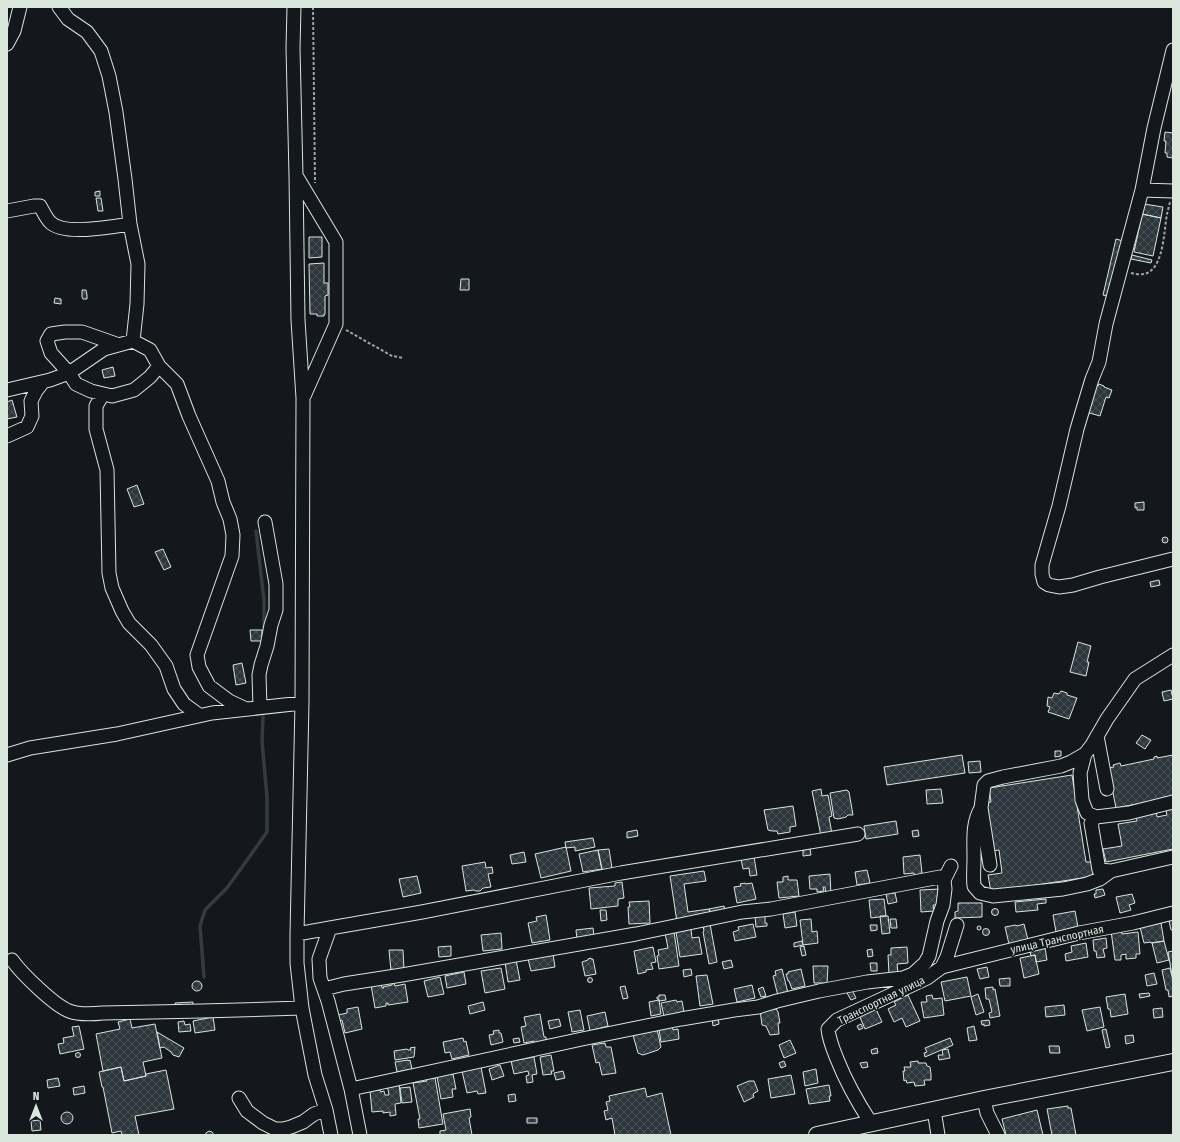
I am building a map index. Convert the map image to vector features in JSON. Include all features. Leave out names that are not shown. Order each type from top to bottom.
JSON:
[{"type":"main road","points":[[817,1135],[984,1099],[1173,1062]]},
{"type":"street","points":[[7,44],[14,31],[20,7]]},
{"type":"street","points":[[59,7],[68,19],[87,32],[101,51],[110,76],[130,224],[138,264],[134,341]]},
{"type":"street","points":[[294,7],[293,48],[298,320],[303,398],[302,704],[297,963],[302,1008],[315,1075],[326,1110],[331,1135]]},
{"type":"street","points":[[1173,50],[1154,128],[1142,190],[1106,324],[1099,362],[1092,379],[1042,565],[1042,574],[1044,582],[1049,586],[1059,587],[1173,559]]},
{"type":"street","points":[[296,176],[336,242],[336,324],[303,398]]},
{"type":"street","points":[[1142,190],[1173,191]]},
{"type":"street","points":[[7,211],[40,206],[50,222],[60,228],[89,229],[130,224]]},
{"type":"street","points":[[119,346],[82,332],[51,334],[47,341],[51,353],[69,373],[76,384],[90,391],[103,394],[112,396],[134,390],[150,377],[159,366]]},
{"type":"street","points":[[7,390],[43,382],[69,373],[104,349],[134,341],[150,350],[159,366],[177,384],[189,416],[218,481],[223,502],[230,519],[233,535],[232,556],[197,655],[199,667],[209,686],[229,701],[246,709]]},
{"type":"street","points":[[7,436],[28,427],[32,416],[31,401],[43,382]]},
{"type":"street","points":[[103,394],[96,406],[96,429],[107,470],[110,573],[112,588],[129,623],[151,645],[166,666],[174,689],[184,704],[199,715]]},
{"type":"street","points":[[260,707],[259,675],[276,610],[276,584],[265,522]]},
{"type":"street","points":[[1103,874],[1091,818],[1082,800],[1080,773],[1085,754],[1107,719],[1135,680],[1173,655]]},
{"type":"street","points":[[7,755],[30,748],[117,734],[199,715],[260,707],[302,704]]},
{"type":"street","points":[[1097,736],[1107,789]]},
{"type":"street","points":[[990,865],[981,808],[984,785],[988,781],[1002,777],[1061,766],[1085,754]]},
{"type":"street","points":[[1091,818],[1129,813],[1173,802]]},
{"type":"street","points":[[981,808],[975,824],[973,842],[974,886],[980,893],[993,896],[1087,884],[1103,874],[1173,857]]},
{"type":"street","points":[[297,934],[422,912],[621,873],[858,834]]},
{"type":"street","points":[[351,1089],[582,1039],[681,1019],[758,1006],[819,990],[903,978],[913,974],[925,963],[929,956],[937,921],[943,905],[945,889],[944,880],[951,866]]},
{"type":"street","points":[[324,989],[344,984],[426,972],[636,934],[742,912],[802,903],[940,877],[944,880]]},
{"type":"street","name":"улица Транспортная","points":[[942,967],[1071,935],[1133,923],[1173,913]]},
{"type":"street","points":[[942,967],[947,957],[957,925]]},
{"type":"street","points":[[330,928],[319,959],[320,978],[328,1001],[351,1089],[360,1135]]},
{"type":"street","points":[[12,960],[42,992],[70,1012],[90,1014],[302,1008]]},
{"type":"street","name":"Транспортная улица","points":[[871,1123],[842,1072],[829,1039],[828,1029],[837,1020],[928,978],[942,967]]},
{"type":"street","points":[[239,1098],[248,1111],[263,1123],[275,1129],[283,1129],[297,1125],[314,1114],[326,1110]]},
{"type":"street","points":[[984,1099],[987,1113],[998,1135]]},
{"type":"street","points":[[934,1110],[938,1135]]},
{"type":"path","points":[[310,199],[315,188],[313,7]]},
{"type":"path","points":[[1120,270],[1144,274],[1153,270],[1159,259],[1173,191]]},
{"type":"path","points":[[336,324],[392,356],[404,358]]},
{"type":"building","points":[[1165,132],[1173,133],[1173,158],[1167,157],[1167,153],[1165,153]]},
{"type":"building","points":[[100,191],[100,196],[95,196],[95,192]]},
{"type":"building","points":[[96,198],[101,198],[103,211],[98,211]]},
{"type":"building","points":[[1144,204],[1163,207],[1161,218],[1142,214]]},
{"type":"building","points":[[1142,214],[1161,218],[1153,256],[1134,252]]},
{"type":"building","points":[[309,237],[322,237],[322,257],[309,258]]},
{"type":"building","points":[[1116,239],[1123,241],[1110,297],[1103,295]]},
{"type":"building","points":[[1132,255],[1152,260],[1151,263],[1131,259]]},
{"type":"building","points":[[324,263],[324,283],[328,283],[328,295],[325,296],[324,316],[317,316],[317,314],[310,314],[309,264]]},
{"type":"building","points":[[461,279],[469,279],[469,290],[460,290]]},
{"type":"building","points":[[82,290],[86,290],[87,299],[83,299]]},
{"type":"building","points":[[55,298],[61,299],[61,304],[54,303]]},
{"type":"building","points":[[113,367],[115,376],[104,378],[102,370]]},
{"type":"building","points":[[1094,384],[1098,386],[1099,384],[1112,390],[1109,398],[1106,397],[1100,416],[1086,412]]},
{"type":"building","points":[[12,400],[17,417],[7,419],[7,402]]},
{"type":"building","points":[[137,485],[144,504],[134,507],[127,489]]},
{"type":"building","points":[[1144,502],[1144,510],[1137,510],[1137,507],[1135,508],[1135,503]]},
{"type":"building","points":[[1165,537],[1168,540],[1165,543],[1162,540]]},
{"type":"building","points":[[163,549],[171,567],[164,570],[155,552]]},
{"type":"building","points":[[1159,580],[1160,585],[1151,587],[1150,582]]},
{"type":"building","points":[[250,630],[262,630],[262,641],[251,641]]},
{"type":"building","points":[[1078,642],[1091,646],[1087,662],[1089,662],[1086,676],[1070,672]]},
{"type":"building","points":[[242,663],[246,683],[236,685],[233,665]]},
{"type":"building","points":[[1171,690],[1173,699],[1164,701],[1162,692]]},
{"type":"building","points":[[1061,691],[1067,693],[1067,695],[1077,698],[1069,719],[1048,712],[1050,707],[1047,706],[1048,697],[1052,698],[1054,693],[1059,694]]},
{"type":"building","points":[[1142,735],[1151,740],[1145,749],[1136,743]]},
{"type":"building","points":[[1055,751],[1061,751],[1061,756],[1055,757]]},
{"type":"building","points":[[962,755],[965,773],[887,785],[884,767]]},
{"type":"building","points":[[1173,755],[1173,797],[1116,808],[1108,768],[1114,767],[1113,765],[1120,763],[1121,766],[1154,759],[1154,757],[1157,756],[1157,758]]},
{"type":"building","points":[[980,761],[981,772],[969,773],[968,762]]},
{"type":"building","points":[[1072,775],[1086,862],[1092,862],[1095,876],[991,892],[988,875],[1002,873],[999,850],[991,851],[986,803],[991,802],[989,788]]},
{"type":"building","points":[[821,789],[822,796],[828,795],[832,816],[829,817],[832,834],[821,836],[812,791]]},
{"type":"building","points":[[941,789],[943,803],[927,804],[926,790]]},
{"type":"building","points":[[847,790],[849,792],[853,815],[848,815],[838,819],[834,818],[830,793]]},
{"type":"building","points":[[793,806],[796,826],[790,827],[790,832],[778,834],[777,831],[768,830],[764,810]]},
{"type":"building","points":[[1173,808],[1173,849],[1106,862],[1103,849],[1122,846],[1118,824],[1137,821],[1136,815],[1156,811],[1157,817],[1167,815],[1166,810]]},
{"type":"building","points":[[896,821],[898,834],[866,839],[864,826]]},
{"type":"building","points":[[637,830],[638,836],[627,838],[627,832]]},
{"type":"building","points":[[918,830],[919,836],[913,837],[912,831]]},
{"type":"building","points":[[593,838],[595,847],[575,851],[575,847],[566,848],[565,842]]},
{"type":"building","points":[[566,847],[571,871],[541,878],[535,854]]},
{"type":"building","points":[[609,849],[612,868],[602,870],[598,850]]},
{"type":"building","points":[[810,849],[811,855],[803,856],[803,850]]},
{"type":"building","points":[[598,850],[602,869],[583,872],[579,854]]},
{"type":"building","points":[[524,852],[526,862],[512,864],[510,855]]},
{"type":"building","points":[[920,855],[921,877],[915,878],[914,873],[904,874],[903,857]]},
{"type":"building","points":[[754,857],[757,875],[750,876],[749,868],[743,869],[741,859]]},
{"type":"building","points":[[485,862],[486,868],[492,867],[493,873],[488,874],[491,887],[483,888],[480,891],[466,891],[462,866]]},
{"type":"building","points":[[867,870],[870,883],[857,885],[855,872]]},
{"type":"building","points":[[704,871],[706,881],[684,884],[688,912],[709,909],[711,917],[677,922],[670,876]]},
{"type":"building","points":[[830,874],[831,895],[826,895],[825,887],[823,887],[824,891],[817,892],[817,889],[810,889],[809,876]]},
{"type":"building","points":[[417,876],[421,893],[403,897],[399,879]]},
{"type":"building","points":[[788,876],[788,880],[797,880],[799,896],[779,898],[777,882],[783,882],[783,877]]},
{"type":"building","points":[[622,882],[624,898],[618,899],[618,906],[591,909],[589,888],[615,886],[615,883]]},
{"type":"building","points":[[752,883],[756,899],[737,903],[734,887],[741,886],[740,884]]},
{"type":"building","points":[[940,889],[938,905],[933,905],[934,911],[921,912],[920,890]]},
{"type":"building","points":[[1103,889],[1105,895],[1095,898],[1094,894],[1096,894],[1096,890]]},
{"type":"building","points":[[895,893],[897,902],[888,904],[886,894]]},
{"type":"building","points":[[1132,894],[1135,903],[1129,905],[1131,910],[1120,913],[1116,897]]},
{"type":"building","points":[[884,899],[886,916],[871,918],[869,900]]},
{"type":"building","points":[[1046,899],[1046,903],[1037,904],[1038,910],[1016,912],[1015,902]]},
{"type":"building","points":[[649,901],[650,923],[629,924],[629,902]]},
{"type":"building","points":[[958,903],[982,903],[982,917],[955,918],[955,912],[958,911]]},
{"type":"building","points":[[724,906],[726,914],[711,917],[709,909]]},
{"type":"building","points":[[995,909],[998,912],[995,915],[992,912]]},
{"type":"building","points":[[600,910],[606,910],[607,920],[601,921]]},
{"type":"building","points":[[1075,911],[1078,927],[1056,932],[1053,915]]},
{"type":"building","points":[[795,912],[797,926],[785,928],[783,914]]},
{"type":"building","points":[[546,915],[550,940],[532,943],[528,923],[537,921],[536,917]]},
{"type":"building","points":[[765,915],[765,923],[767,923],[767,926],[756,927],[755,916]]},
{"type":"building","points":[[880,916],[888,916],[890,933],[882,934]]},
{"type":"building","points":[[811,919],[812,932],[817,931],[818,943],[803,945],[800,920]]},
{"type":"building","points":[[890,919],[896,919],[897,928],[891,928]]},
{"type":"building","points":[[1173,920],[1173,930],[1171,930],[1169,921]]},
{"type":"building","points":[[1161,923],[1164,941],[1144,943],[1140,927]]},
{"type":"building","points":[[710,924],[717,962],[709,964],[703,926]]},
{"type":"building","points":[[753,924],[756,937],[735,941],[733,932],[739,930],[738,927]]},
{"type":"building","points":[[1024,924],[1028,940],[1009,944],[1005,927]]},
{"type":"building","points":[[870,925],[877,925],[877,930],[871,931]]},
{"type":"building","points":[[977,926],[981,926],[981,930],[977,930]]},
{"type":"building","points":[[593,928],[594,937],[577,939],[576,930]]},
{"type":"building","points":[[986,928],[989,929],[989,935],[986,936],[983,935],[982,932],[983,929]]},
{"type":"building","points":[[691,929],[692,938],[699,937],[702,954],[680,957],[676,932]]},
{"type":"building","points":[[1121,930],[1122,934],[1138,932],[1140,954],[1136,954],[1136,958],[1126,959],[1126,954],[1121,955],[1121,960],[1115,960],[1111,931]]},
{"type":"building","points":[[674,932],[679,966],[659,969],[657,956],[659,955],[658,950],[668,948],[665,933]]},
{"type":"building","points":[[501,933],[502,949],[483,951],[481,935]]},
{"type":"building","points":[[1106,938],[1107,948],[1103,949],[1105,957],[1097,958],[1096,951],[1094,951],[1093,940]]},
{"type":"building","points":[[802,941],[803,945],[794,947],[794,943]]},
{"type":"building","points":[[1164,941],[1169,960],[1157,963],[1152,943]]},
{"type":"building","points":[[1086,943],[1088,957],[1066,961],[1065,954],[1072,952],[1071,946]]},
{"type":"building","points":[[451,946],[451,956],[439,957],[438,947]]},
{"type":"building","points":[[804,946],[806,955],[802,956],[800,947]]},
{"type":"building","points":[[653,947],[656,962],[651,963],[653,969],[646,970],[646,972],[638,974],[634,951]]},
{"type":"building","points":[[907,947],[908,963],[897,964],[898,973],[889,974],[888,955],[891,955],[891,948]]},
{"type":"building","points":[[1045,948],[1047,960],[1036,962],[1035,955],[1031,956],[1030,951]]},
{"type":"building","points":[[872,949],[873,956],[868,957],[867,950]]},
{"type":"building","points":[[389,950],[403,950],[404,970],[391,971]]},
{"type":"building","points":[[1173,951],[1173,975],[1172,975],[1168,952]]},
{"type":"building","points":[[553,954],[555,967],[531,971],[528,959]]},
{"type":"building","points":[[1035,955],[1039,974],[1024,978],[1020,958]]},
{"type":"building","points":[[591,958],[593,959],[596,974],[585,976],[582,962]]},
{"type":"building","points":[[516,960],[520,980],[508,982],[505,962]]},
{"type":"building","points":[[731,960],[733,967],[724,969],[722,962]]},
{"type":"building","points":[[870,963],[877,963],[877,971],[871,971]]},
{"type":"building","points":[[813,966],[828,966],[827,983],[814,983]]},
{"type":"building","points":[[987,967],[989,977],[980,979],[977,969]]},
{"type":"building","points":[[501,968],[505,989],[485,993],[481,971]]},
{"type":"building","points":[[1170,968],[1173,981],[1173,996],[1169,997],[1162,970]]},
{"type":"building","points":[[691,969],[692,975],[684,977],[683,970]]},
{"type":"building","points":[[782,969],[788,993],[778,996],[773,976],[776,975],[775,971]]},
{"type":"building","points":[[801,969],[805,986],[792,989],[786,974],[788,974],[788,972]]},
{"type":"building","points":[[464,972],[466,984],[447,988],[445,976]]},
{"type":"building","points":[[1154,973],[1157,984],[1147,986],[1145,975]]},
{"type":"building","points":[[707,975],[713,1004],[700,1006],[696,976]]},
{"type":"building","points":[[440,977],[444,994],[428,997],[424,981]]},
{"type":"building","points":[[967,977],[971,996],[945,1001],[941,982]]},
{"type":"building","points":[[588,978],[592,978],[592,982],[588,982]]},
{"type":"building","points":[[1010,978],[1010,986],[1000,986],[999,979]]},
{"type":"building","points":[[195,981],[199,981],[202,986],[199,991],[195,991],[192,988],[192,984]]},
{"type":"building","points":[[381,983],[382,988],[394,983],[395,986],[405,984],[408,1002],[388,1005],[388,1003],[386,1003],[386,1006],[375,1008],[371,985]]},
{"type":"building","points":[[752,985],[755,998],[737,1002],[734,989]]},
{"type":"building","points":[[625,986],[628,998],[623,999],[620,987]]},
{"type":"building","points":[[763,987],[766,996],[761,997],[758,989]]},
{"type":"building","points":[[993,987],[993,990],[995,989],[1000,1016],[990,1018],[989,1013],[992,1012],[989,999],[986,999],[985,988]]},
{"type":"building","points":[[852,990],[856,998],[851,1000],[847,993]]},
{"type":"building","points":[[1149,993],[1150,996],[1140,998],[1139,994]]},
{"type":"building","points":[[978,994],[984,1012],[976,1015],[971,997]]},
{"type":"building","points":[[1125,994],[1128,1014],[1111,1017],[1106,997]]},
{"type":"building","points":[[659,995],[665,995],[666,1000],[659,1001],[657,997],[659,997]]},
{"type":"building","points":[[908,995],[920,1021],[906,1027],[902,1018],[894,1022],[888,1009],[896,1005],[894,1002]]},
{"type":"building","points":[[932,995],[933,999],[942,998],[944,1015],[924,1018],[921,1002],[927,1002],[926,996]]},
{"type":"building","points":[[659,1000],[661,1014],[651,1016],[649,1002]]},
{"type":"building","points":[[676,1000],[677,1002],[682,1001],[684,1012],[664,1016],[661,1003]]},
{"type":"building","points":[[193,1002],[193,1006],[175,1007],[175,1003]]},
{"type":"building","points":[[483,1002],[485,1010],[470,1014],[468,1006]]},
{"type":"building","points":[[1064,1005],[1065,1015],[1046,1017],[1045,1007]]},
{"type":"building","points":[[358,1007],[362,1029],[345,1033],[342,1020],[340,1021],[338,1015],[347,1013],[347,1009]]},
{"type":"building","points":[[1100,1007],[1104,1027],[1087,1031],[1082,1010]]},
{"type":"building","points":[[1162,1008],[1163,1017],[1154,1018],[1153,1009]]},
{"type":"building","points":[[776,1009],[780,1023],[778,1023],[779,1034],[770,1035],[766,1026],[762,1025],[760,1010]]},
{"type":"building","points":[[876,1009],[882,1022],[865,1029],[859,1015]]},
{"type":"building","points":[[580,1010],[584,1030],[572,1032],[568,1012]]},
{"type":"building","points":[[605,1012],[608,1026],[590,1031],[587,1016]]},
{"type":"building","points":[[540,1014],[544,1037],[546,1037],[547,1044],[535,1046],[534,1041],[524,1043],[521,1027],[526,1026],[524,1017]]},
{"type":"building","points":[[213,1017],[215,1030],[195,1033],[193,1021]]},
{"type":"building","points":[[718,1017],[719,1024],[713,1026],[712,1019]]},
{"type":"building","points":[[130,1019],[132,1028],[155,1024],[162,1058],[143,1062],[146,1076],[124,1081],[121,1067],[103,1071],[96,1034],[120,1029],[118,1022]]},
{"type":"building","points":[[559,1019],[561,1026],[550,1029],[548,1021]]},
{"type":"building","points":[[989,1020],[990,1025],[982,1025],[981,1021]]},
{"type":"building","points":[[184,1021],[185,1025],[190,1024],[191,1031],[179,1032],[178,1022]]},
{"type":"building","points":[[861,1024],[863,1028],[859,1030],[857,1026]]},
{"type":"building","points":[[79,1026],[84,1049],[60,1054],[58,1044],[64,1043],[63,1038],[74,1036],[72,1027]]},
{"type":"building","points":[[672,1026],[673,1030],[678,1029],[679,1039],[661,1042],[659,1029]]},
{"type":"building","points":[[974,1026],[977,1040],[969,1041],[967,1028]]},
{"type":"building","points":[[657,1029],[661,1047],[658,1050],[643,1055],[638,1053],[633,1035]]},
{"type":"building","points":[[1106,1029],[1110,1047],[1106,1048],[1102,1030]]},
{"type":"building","points":[[499,1030],[503,1042],[491,1045],[489,1035],[494,1034],[493,1031]]},
{"type":"building","points":[[157,1032],[184,1048],[179,1057],[173,1055],[164,1047],[160,1048]]},
{"type":"building","points":[[1133,1035],[1134,1042],[1126,1044],[1125,1036]]},
{"type":"building","points":[[463,1038],[464,1042],[466,1041],[469,1055],[452,1059],[450,1052],[445,1053],[443,1042]]},
{"type":"building","points":[[519,1038],[520,1042],[514,1043],[513,1039]]},
{"type":"building","points":[[950,1038],[953,1045],[925,1057],[924,1053],[927,1052],[925,1048]]},
{"type":"building","points":[[790,1040],[796,1053],[784,1058],[779,1045]]},
{"type":"building","points":[[605,1043],[606,1047],[611,1047],[616,1073],[602,1075],[599,1062],[596,1063],[592,1045]]},
{"type":"building","points":[[1049,1046],[1059,1046],[1060,1053],[1050,1053]]},
{"type":"building","points":[[415,1047],[414,1057],[395,1060],[394,1051],[407,1049],[411,1050],[410,1048]]},
{"type":"building","points":[[877,1048],[878,1053],[872,1054],[871,1050]]},
{"type":"building","points":[[948,1049],[950,1058],[939,1060],[938,1055],[943,1055],[942,1050]]},
{"type":"building","points":[[76,1053],[80,1053],[80,1057],[76,1057]]},
{"type":"building","points":[[551,1055],[554,1071],[551,1071],[552,1074],[543,1075],[540,1057]]},
{"type":"building","points":[[534,1057],[537,1074],[532,1075],[533,1082],[527,1083],[526,1076],[529,1075],[528,1071],[514,1074],[511,1061]]},
{"type":"building","points":[[410,1060],[412,1069],[397,1072],[395,1062]]},
{"type":"building","points":[[784,1061],[786,1066],[781,1068],[779,1063]]},
{"type":"building","points":[[918,1061],[918,1063],[926,1063],[927,1066],[930,1067],[931,1080],[924,1080],[925,1085],[915,1086],[914,1082],[907,1083],[906,1080],[904,1081],[903,1071],[905,1071],[904,1067],[911,1067],[910,1062]]},
{"type":"building","points":[[867,1062],[868,1067],[862,1068],[860,1063]]},
{"type":"building","points":[[500,1065],[504,1076],[492,1080],[489,1069]]},
{"type":"building","points":[[121,1067],[124,1081],[166,1070],[174,1109],[135,1116],[139,1135],[122,1135],[121,1131],[112,1133],[99,1072]]},
{"type":"building","points":[[481,1067],[486,1093],[478,1094],[477,1091],[467,1093],[462,1071]]},
{"type":"building","points":[[816,1069],[818,1083],[805,1086],[803,1072]]},
{"type":"building","points":[[563,1071],[565,1078],[556,1080],[554,1073]]},
{"type":"building","points":[[453,1074],[456,1089],[452,1089],[453,1097],[441,1099],[437,1076]]},
{"type":"building","points":[[791,1075],[795,1094],[771,1098],[768,1079]]},
{"type":"building","points":[[432,1076],[433,1079],[435,1078],[443,1124],[419,1128],[418,1119],[420,1119],[413,1083],[427,1081],[426,1077]]},
{"type":"building","points":[[58,1078],[60,1086],[48,1088],[47,1080]]},
{"type":"building","points":[[749,1081],[754,1081],[758,1091],[753,1094],[754,1097],[744,1102],[737,1086]]},
{"type":"building","points":[[399,1083],[401,1103],[395,1104],[396,1115],[390,1116],[390,1112],[383,1113],[383,1111],[372,1112],[370,1091],[380,1090],[381,1092],[384,1091],[385,1095],[389,1095],[387,1084]]},
{"type":"building","points":[[829,1085],[831,1096],[829,1096],[830,1101],[809,1104],[806,1089]]},
{"type":"building","points":[[84,1086],[85,1093],[74,1095],[73,1088]]},
{"type":"building","points":[[410,1087],[412,1102],[402,1103],[400,1088]]},
{"type":"building","points":[[645,1088],[647,1097],[662,1093],[671,1135],[615,1135],[612,1118],[606,1120],[604,1111],[608,1110],[606,1102],[610,1101],[609,1096]]},
{"type":"building","points":[[515,1094],[516,1101],[509,1102],[508,1095]]},
{"type":"building","points":[[1068,1106],[1068,1108],[1071,1108],[1076,1135],[1052,1135],[1047,1109]]},
{"type":"building","points":[[470,1109],[471,1117],[469,1118],[472,1135],[440,1135],[440,1131],[446,1130],[443,1114]]},
{"type":"building","points":[[1037,1110],[1043,1135],[1006,1135],[1002,1119]]},
{"type":"building","points":[[67,1112],[71,1114],[73,1118],[71,1122],[67,1124],[63,1122],[61,1118],[63,1114]]},
{"type":"building","points":[[527,1118],[537,1118],[537,1123],[527,1123]]},
{"type":"building","points":[[40,1120],[41,1130],[32,1131],[31,1121]]},
{"type":"building","points":[[209,1131],[212,1132],[214,1135],[205,1135]]},
{"type":"waterway","points":[[256,531],[264,600],[264,631]]},
{"type":"waterway","points":[[204,977],[200,926],[205,910],[227,888],[267,832],[267,797],[262,741],[263,717]]}]
